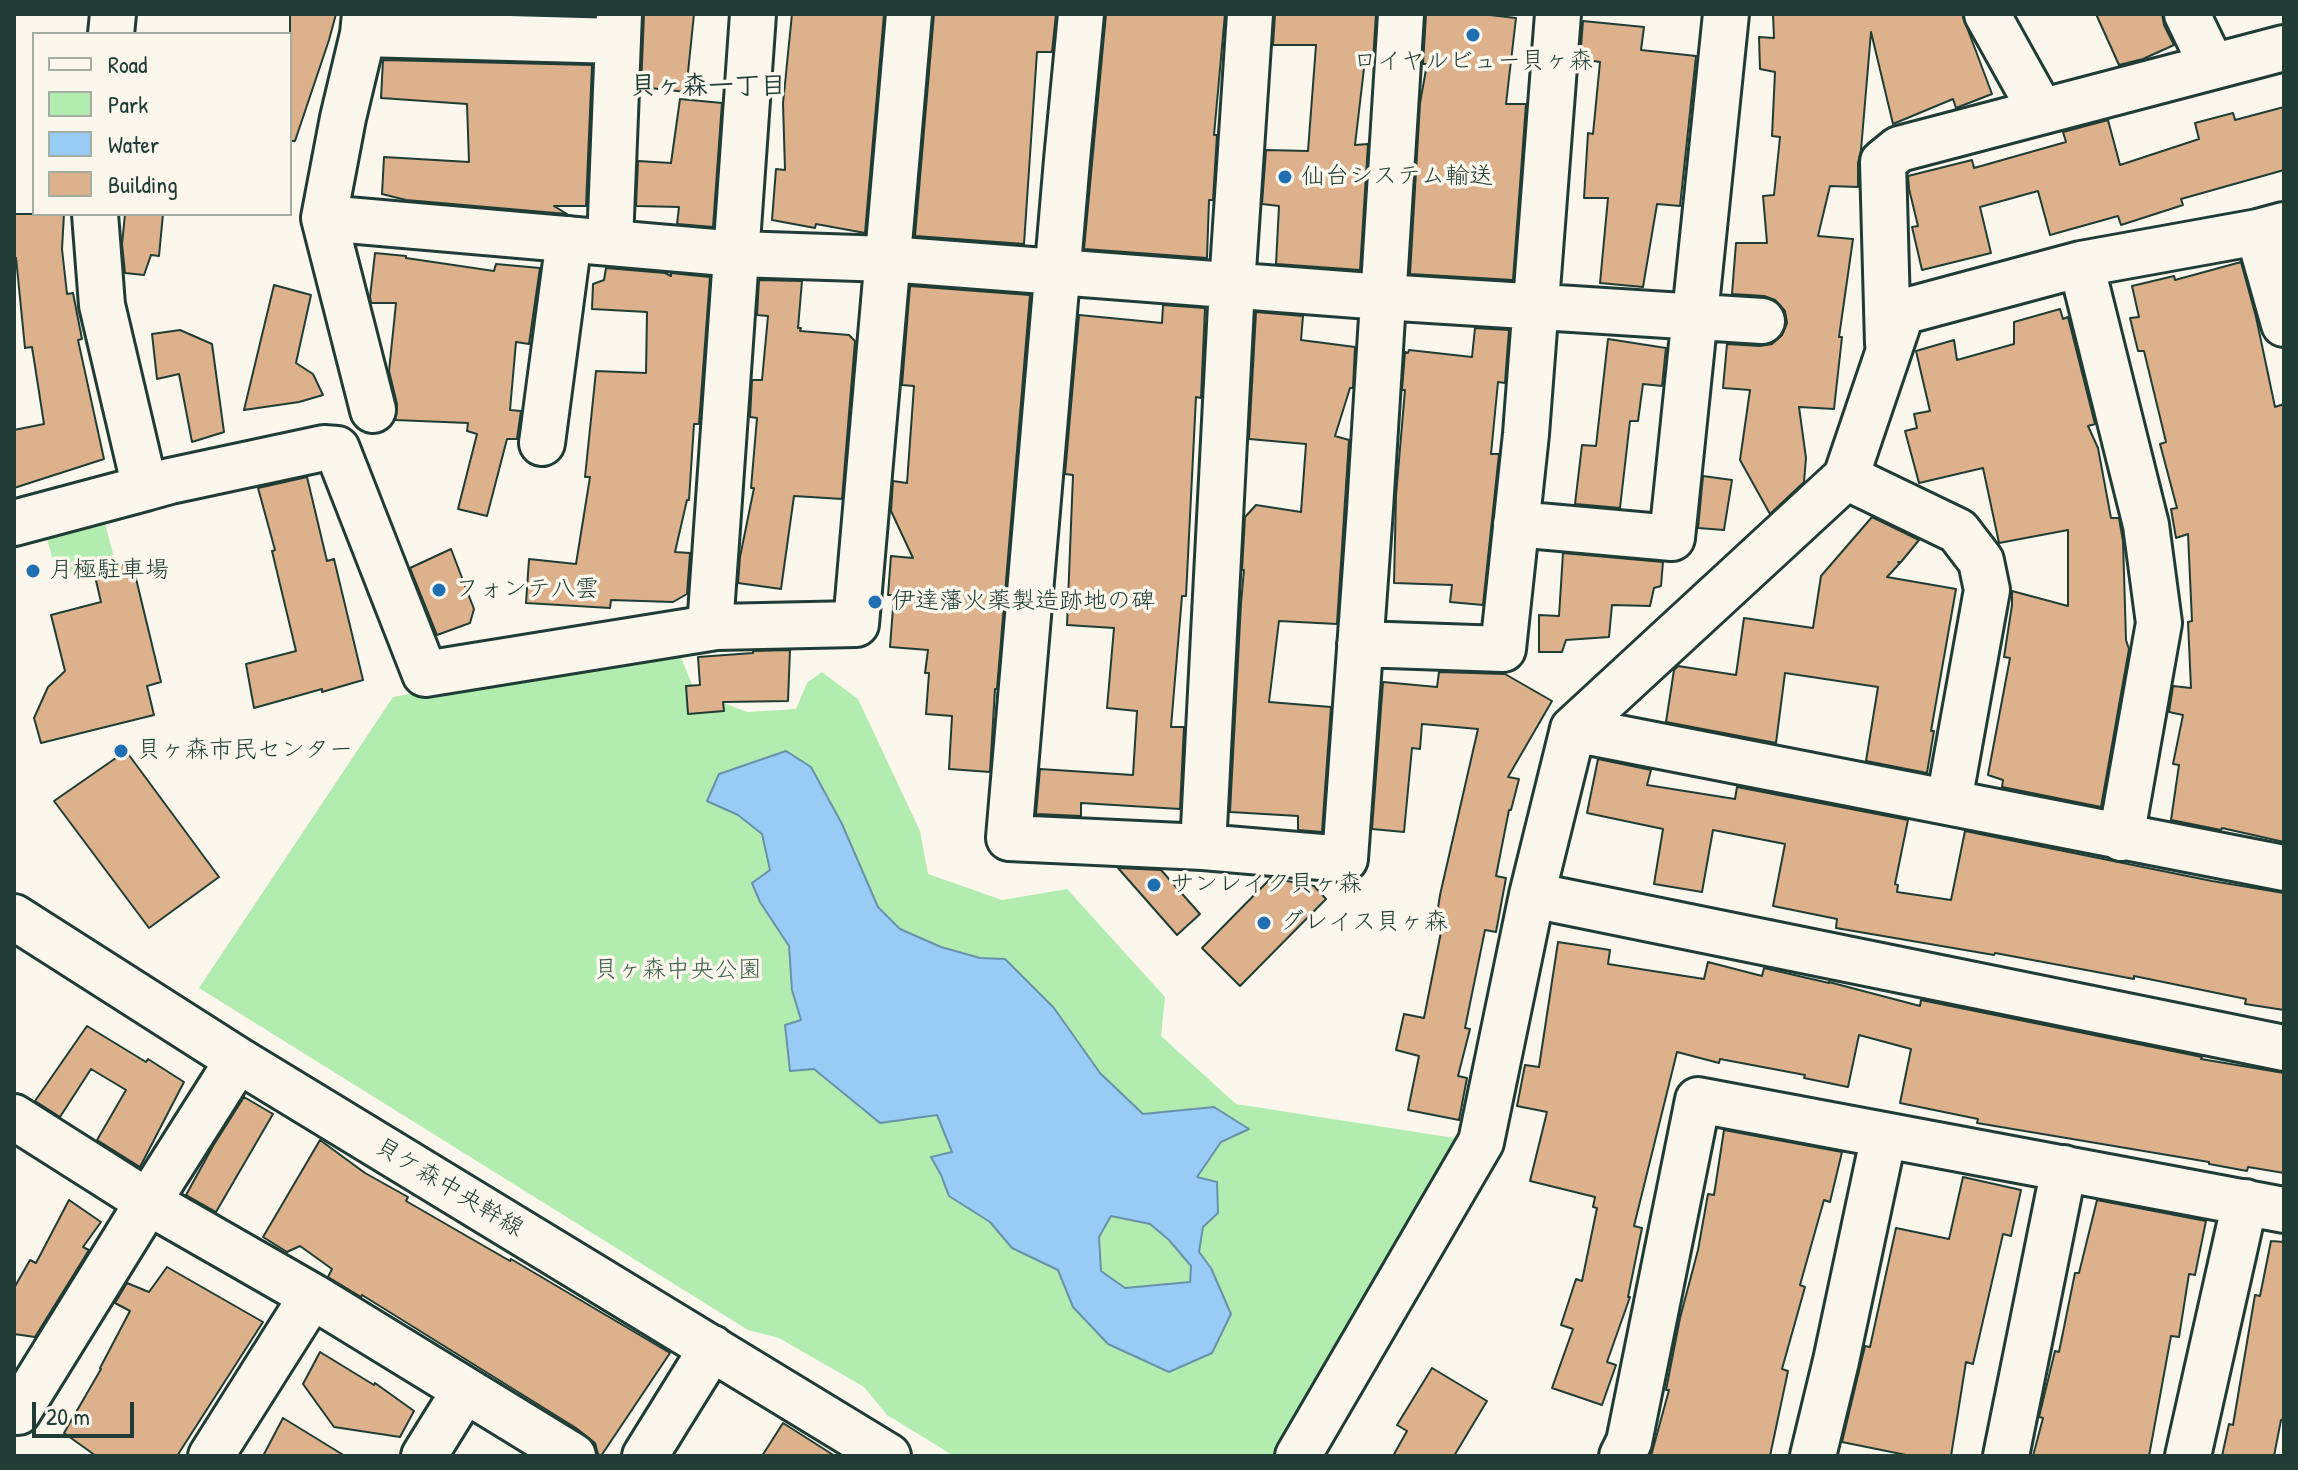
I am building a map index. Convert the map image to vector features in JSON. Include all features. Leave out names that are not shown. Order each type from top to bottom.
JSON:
[{"type":"street","points":[[710,628],[753,14]]},
{"type":"street","points":[[14,523],[183,478],[324,448],[337,449],[425,674],[710,628],[856,624],[909,14]]},
{"type":"street","points":[[1081,14],[1009,838],[1203,847],[1345,859],[1401,14]]},
{"type":"street","points":[[1203,847],[1232,286],[1250,14]]},
{"type":"street","points":[[1360,644],[1503,649],[1526,434],[1558,14]]},
{"type":"street","points":[[1516,524],[1672,538],[1726,14]]},
{"type":"street","points":[[1987,14],[2041,111]]},
{"type":"street","points":[[2187,14],[2212,66]]},
{"type":"street","points":[[373,410],[324,218],[364,24],[618,28],[590,241],[542,443]]},
{"type":"street","points":[[1888,353],[1883,162],[1899,149],[2284,48]]},
{"type":"street","points":[[95,216],[102,305],[145,488]]},
{"type":"street","points":[[324,218],[737,254],[888,259],[1535,308],[1762,321]]},
{"type":"street","points":[[1298,1456],[1481,1142],[1532,895],[1573,729],[1846,477],[1902,312],[2081,264],[2271,229],[2284,324]]},
{"type":"street","points":[[2081,264],[2146,525],[2159,623],[2121,838]]},
{"type":"street","points":[[1846,477],[1958,531],[1981,561],[1987,590],[1949,801]]},
{"type":"street","points":[[1573,729],[2284,868]]},
{"type":"street","points":[[1532,895],[2284,1048]]},
{"type":"street","name":"貝ケ森中央幹線","points":[[14,917],[238,1060],[888,1456]]},
{"type":"street","points":[[15,1414],[238,1060]]},
{"type":"street","points":[[1622,1456],[1629,1442],[1698,1100],[2264,1206],[2188,1456]]},
{"type":"street","points":[[14,1117],[148,1202],[312,1296],[573,1456]]},
{"type":"street","points":[[1813,1456],[1840,1346],[1884,1135]]},
{"type":"street","points":[[2006,1456],[2064,1168]]},
{"type":"street","points":[[211,1456],[312,1296]]},
{"type":"street","points":[[645,1456],[712,1348]]},
{"type":"street","points":[[424,1456],[465,1390]]},
{"type":"green space","points":[[103,516],[115,561],[58,577],[45,532]]},
{"type":"green space","name":"貝ヶ森中央公園","points":[[676,645],[695,692],[747,712],[796,709],[807,683],[822,672],[858,699],[920,831],[928,874],[1002,900],[1067,889],[1165,997],[1161,1036],[1236,1104],[1461,1139],[1444,1174],[1274,1456],[954,1456],[887,1415],[864,1387],[779,1338],[748,1330],[199,988],[393,697]]},
{"type":"water","points":[[786,751],[811,767],[842,824],[878,907],[900,929],[941,947],[980,958],[1005,959],[1054,1008],[1100,1073],[1143,1114],[1214,1107],[1249,1129],[1221,1142],[1197,1177],[1217,1182],[1218,1213],[1203,1227],[1199,1252],[1211,1268],[1231,1314],[1212,1353],[1169,1372],[1108,1344],[1073,1307],[1058,1270],[1012,1248],[990,1222],[949,1196],[931,1157],[952,1152],[937,1115],[880,1123],[814,1069],[790,1071],[785,1025],[801,1020],[792,990],[789,946],[760,902],[752,883],[770,870],[762,834],[738,815],[707,801],[719,774]],"holes":[[[1111,1216],[1150,1224],[1169,1240],[1191,1266],[1190,1282],[1125,1288],[1101,1271],[1099,1237]]]},
{"type":"building","points":[[290,14],[336,14],[295,141],[292,141]]},
{"type":"building","points":[[644,14],[694,14],[686,92],[641,87]]},
{"type":"building","points":[[792,14],[884,14],[865,233],[772,220],[776,169],[785,170],[783,103]]},
{"type":"building","points":[[934,14],[1056,14],[1052,52],[1037,52],[1024,244],[915,236]]},
{"type":"building","points":[[1106,14],[1225,14],[1207,258],[1084,249]]},
{"type":"building","points":[[1275,14],[1376,14],[1373,61],[1365,60],[1355,145],[1368,144],[1360,270],[1276,264],[1279,206],[1262,204],[1266,150],[1308,151],[1316,45],[1273,45]]},
{"type":"building","points":[[1426,14],[1481,14],[1516,18],[1506,104],[1526,104],[1513,280],[1410,274],[1420,103],[1427,64],[1423,64]]},
{"type":"building","points":[[1773,14],[1962,14],[1992,94],[1956,108],[1953,99],[1893,124],[1871,32],[1858,187],[1830,186],[1818,236],[1853,239],[1839,337],[1842,337],[1834,409],[1799,407],[1806,458],[1804,482],[1770,514],[1740,460],[1750,390],[1723,388],[1727,344],[1772,344],[1782,335],[1787,323],[1785,311],[1775,300],[1764,296],[1732,294],[1736,243],[1767,243],[1763,196],[1774,195],[1780,137],[1772,136],[1775,72],[1760,69],[1759,37],[1774,38]]},
{"type":"building","points":[[2096,14],[2162,14],[2174,45],[2143,59],[2119,65]]},
{"type":"building","points":[[1583,21],[1644,27],[1641,50],[1696,56],[1680,206],[1657,204],[1643,287],[1600,283],[1608,198],[1584,198],[1588,133],[1593,134],[1600,62],[1580,59]]},
{"type":"building","points":[[383,60],[592,65],[586,206],[554,206],[567,214],[406,200],[382,194],[384,157],[469,162],[467,104],[381,98]]},
{"type":"building","points":[[680,99],[722,103],[713,227],[677,224],[679,207],[636,206],[638,161],[671,163]]},
{"type":"building","points":[[2284,107],[2284,170],[2181,199],[2183,205],[2121,225],[2118,216],[2050,235],[2038,191],[1980,207],[1991,253],[1922,270],[1912,227],[1918,226],[1908,176],[1972,160],[1974,168],[2066,142],[2063,132],[2108,120],[2120,165],[2199,139],[2195,123],[2233,113],[2235,120]]},
{"type":"building","points":[[14,214],[64,216],[62,249],[67,294],[73,293],[82,339],[78,340],[104,459],[14,488],[14,430],[44,424],[32,347],[25,348],[14,259]]},
{"type":"building","points":[[125,216],[163,216],[159,256],[151,255],[144,275],[125,273],[122,244]]},
{"type":"building","points":[[375,253],[494,271],[496,264],[540,268],[529,344],[516,342],[510,410],[521,411],[517,439],[507,439],[487,516],[458,509],[477,434],[467,431],[468,423],[395,420],[397,404],[389,371],[396,303],[371,303]]},
{"type":"building","points":[[2241,262],[2275,407],[2284,404],[2284,842],[2171,820],[2179,765],[2173,764],[2183,715],[2169,712],[2173,686],[2191,688],[2188,534],[2176,538],[2171,509],[2177,508],[2160,444],[2166,442],[2144,351],[2138,351],[2130,318],[2139,317],[2132,286],[2174,276],[2175,280]]},
{"type":"building","points":[[606,268],[710,277],[699,424],[694,424],[689,500],[675,552],[690,553],[687,594],[673,602],[611,600],[610,608],[526,603],[529,559],[576,564],[590,477],[585,477],[596,371],[646,373],[647,312],[592,309],[593,284],[604,280]]},
{"type":"building","points":[[759,280],[802,281],[800,331],[849,335],[855,341],[842,499],[794,496],[781,589],[738,583],[754,488],[751,488],[757,418],[750,417],[752,380],[762,380],[768,316],[757,315]]},
{"type":"building","points":[[274,285],[311,295],[296,363],[313,374],[323,395],[299,402],[244,410]]},
{"type":"building","points":[[910,286],[1030,295],[990,772],[949,769],[952,716],[926,714],[928,650],[890,647],[894,595],[888,595],[891,556],[913,558],[891,511],[893,481],[907,483],[914,386],[902,385]]},
{"type":"building","points":[[1163,305],[1205,308],[1201,398],[1196,397],[1186,596],[1182,596],[1171,727],[1184,727],[1180,809],[1081,803],[1081,816],[1036,814],[1040,769],[1133,775],[1137,711],[1107,708],[1114,628],[1067,625],[1073,475],[1065,474],[1079,315],[1162,323]]},
{"type":"building","points":[[2060,309],[2063,319],[2068,317],[2095,424],[2088,426],[2098,448],[2111,518],[2119,518],[2123,541],[2126,640],[2129,649],[2101,807],[2002,787],[2003,780],[1988,775],[2010,658],[2004,657],[2012,591],[2068,606],[2068,530],[1999,543],[1983,468],[1919,483],[1905,431],[1917,428],[1914,414],[1930,411],[1916,351],[1954,340],[1957,360],[2014,344],[2014,322]]},
{"type":"building","points":[[1256,312],[1303,316],[1301,340],[1355,347],[1353,388],[1350,388],[1335,436],[1349,440],[1337,624],[1279,621],[1269,702],[1331,707],[1322,832],[1298,830],[1298,816],[1230,812],[1245,517],[1256,505],[1301,512],[1306,444],[1249,439]]},
{"type":"building","points":[[1475,328],[1509,330],[1505,383],[1498,382],[1491,454],[1499,454],[1483,605],[1450,602],[1452,585],[1394,583],[1405,352],[1472,357]]},
{"type":"building","points":[[180,330],[212,344],[224,432],[192,442],[179,374],[157,379],[152,334]]},
{"type":"building","points":[[1608,339],[1666,348],[1662,386],[1643,384],[1638,421],[1630,421],[1620,508],[1575,504],[1582,445],[1596,446]]},
{"type":"building","points":[[1703,476],[1732,480],[1724,530],[1698,528]]},
{"type":"building","points":[[307,477],[327,561],[334,559],[363,680],[254,708],[246,664],[296,651],[272,551],[275,550],[258,488]]},
{"type":"building","points":[[1872,517],[1919,540],[1887,577],[1956,589],[1931,731],[1934,731],[1927,773],[1866,761],[1878,687],[1785,673],[1776,743],[1666,722],[1674,670],[1678,666],[1736,675],[1744,618],[1813,628],[1821,576]]},
{"type":"building","name":"フォンテ八雲","points":[[451,549],[474,609],[470,623],[437,635],[410,568]]},
{"type":"building","points":[[1563,553],[1663,562],[1661,586],[1654,588],[1650,606],[1612,605],[1609,637],[1566,640],[1562,652],[1539,652],[1539,615],[1559,616]]},
{"type":"building","points":[[132,562],[161,682],[147,686],[154,715],[41,743],[34,718],[48,687],[65,671],[51,615],[101,602],[94,572]]},
{"type":"building","points":[[790,650],[788,701],[723,702],[724,711],[688,714],[686,686],[700,685],[698,657]]},
{"type":"building","points":[[1439,672],[1505,674],[1552,701],[1508,777],[1519,779],[1509,810],[1496,876],[1506,878],[1496,932],[1485,930],[1465,1028],[1470,1029],[1458,1076],[1467,1078],[1459,1120],[1408,1110],[1419,1056],[1396,1050],[1404,1014],[1424,1018],[1443,922],[1436,921],[1440,895],[1478,729],[1422,724],[1420,749],[1412,748],[1404,832],[1372,829],[1383,682],[1437,687]]},
{"type":"building","points":[[126,751],[219,877],[149,928],[54,801]]},
{"type":"building","points":[[1598,759],[1651,770],[1647,785],[1735,799],[1737,787],[1908,820],[1895,884],[1898,885],[1897,892],[1951,900],[1965,831],[2284,893],[2284,1010],[2245,1004],[2246,999],[2134,976],[2134,979],[1836,928],[1837,919],[1773,906],[1785,844],[1713,830],[1702,892],[1654,884],[1663,829],[1587,813]]},
{"type":"building","name":"サンレイク貝ヶ森","points":[[1118,868],[1161,870],[1200,914],[1177,935]]},
{"type":"building","name":"グレイス貝ヶ森","points":[[1271,878],[1314,886],[1326,899],[1240,986],[1202,948]]},
{"type":"building","points":[[1558,942],[1610,950],[1608,964],[1704,979],[1708,962],[1762,976],[1764,968],[1920,1006],[1921,1000],[2201,1059],[2284,1073],[2284,1173],[2248,1167],[2247,1171],[1977,1123],[1978,1119],[1900,1103],[1911,1049],[1859,1035],[1848,1087],[1804,1078],[1805,1075],[1720,1059],[1719,1063],[1677,1052],[1634,1226],[1642,1228],[1630,1297],[1607,1362],[1616,1365],[1602,1405],[1552,1388],[1573,1329],[1561,1325],[1576,1279],[1582,1281],[1597,1208],[1593,1207],[1595,1197],[1530,1181],[1547,1112],[1517,1106],[1525,1065],[1539,1067]]},
{"type":"building","points":[[87,1026],[184,1082],[140,1167],[97,1140],[126,1090],[91,1069],[60,1117],[35,1101]]},
{"type":"building","points":[[244,1097],[273,1114],[216,1212],[186,1195]]},
{"type":"building","points":[[1724,1130],[1842,1152],[1830,1202],[1824,1200],[1800,1285],[1805,1287],[1782,1369],[1788,1371],[1770,1456],[1651,1456],[1669,1390],[1666,1390],[1680,1318],[1698,1250],[1708,1194],[1714,1195]]},
{"type":"building","points":[[320,1140],[365,1173],[408,1197],[406,1201],[670,1353],[601,1456],[595,1443],[576,1428],[328,1277],[332,1269],[300,1246],[287,1252],[263,1237]]},
{"type":"building","points":[[1963,1177],[2021,1190],[2011,1236],[2003,1234],[1973,1364],[1966,1362],[1951,1456],[1911,1456],[1842,1442],[1865,1346],[1870,1347],[1896,1228],[1949,1239]]},
{"type":"building","points":[[69,1200],[101,1222],[83,1247],[89,1250],[35,1337],[14,1334],[14,1288],[30,1260],[36,1263]]},
{"type":"building","points":[[2097,1200],[2206,1221],[2195,1275],[2189,1274],[2179,1337],[2171,1336],[2149,1456],[2033,1456],[2055,1351],[2059,1352],[2075,1273],[2079,1273]]},
{"type":"building","points":[[2271,1241],[2284,1242],[2284,1420],[2281,1420],[2274,1456],[2222,1456],[2229,1424],[2233,1425],[2255,1295],[2260,1296]]},
{"type":"building","points":[[167,1267],[263,1322],[177,1456],[96,1456],[64,1433],[130,1311],[115,1303],[127,1283],[149,1292]]},
{"type":"building","points":[[320,1352],[375,1383],[414,1411],[400,1437],[334,1427],[303,1384]]},
{"type":"building","points":[[1432,1368],[1487,1401],[1454,1456],[1393,1456],[1407,1431],[1397,1425]]},
{"type":"building","points":[[283,1418],[345,1456],[263,1456]]},
{"type":"building","points":[[783,1423],[835,1456],[762,1456]]},
{"type":"place","name":"ロイヤルビュー貝ヶ森","points":[[1473,35]]},
{"type":"place","name":"仙台システム輸送","points":[[1285,177]]},
{"type":"place","name":"月極駐車場","points":[[33,571]]},
{"type":"place","name":"フォンテ八雲","points":[[439,590]]},
{"type":"place","name":"伊達藩火薬製造跡地の碑","points":[[875,602]]},
{"type":"place","name":"貝ヶ森市民センター","points":[[121,751]]},
{"type":"place","name":"サンレイク貝ヶ森","points":[[1154,885]]},
{"type":"place","name":"グレイス貝ヶ森","points":[[1264,923]]},
{"type":"district","name":"貝ヶ森一丁目","points":[[708,87]]}]
